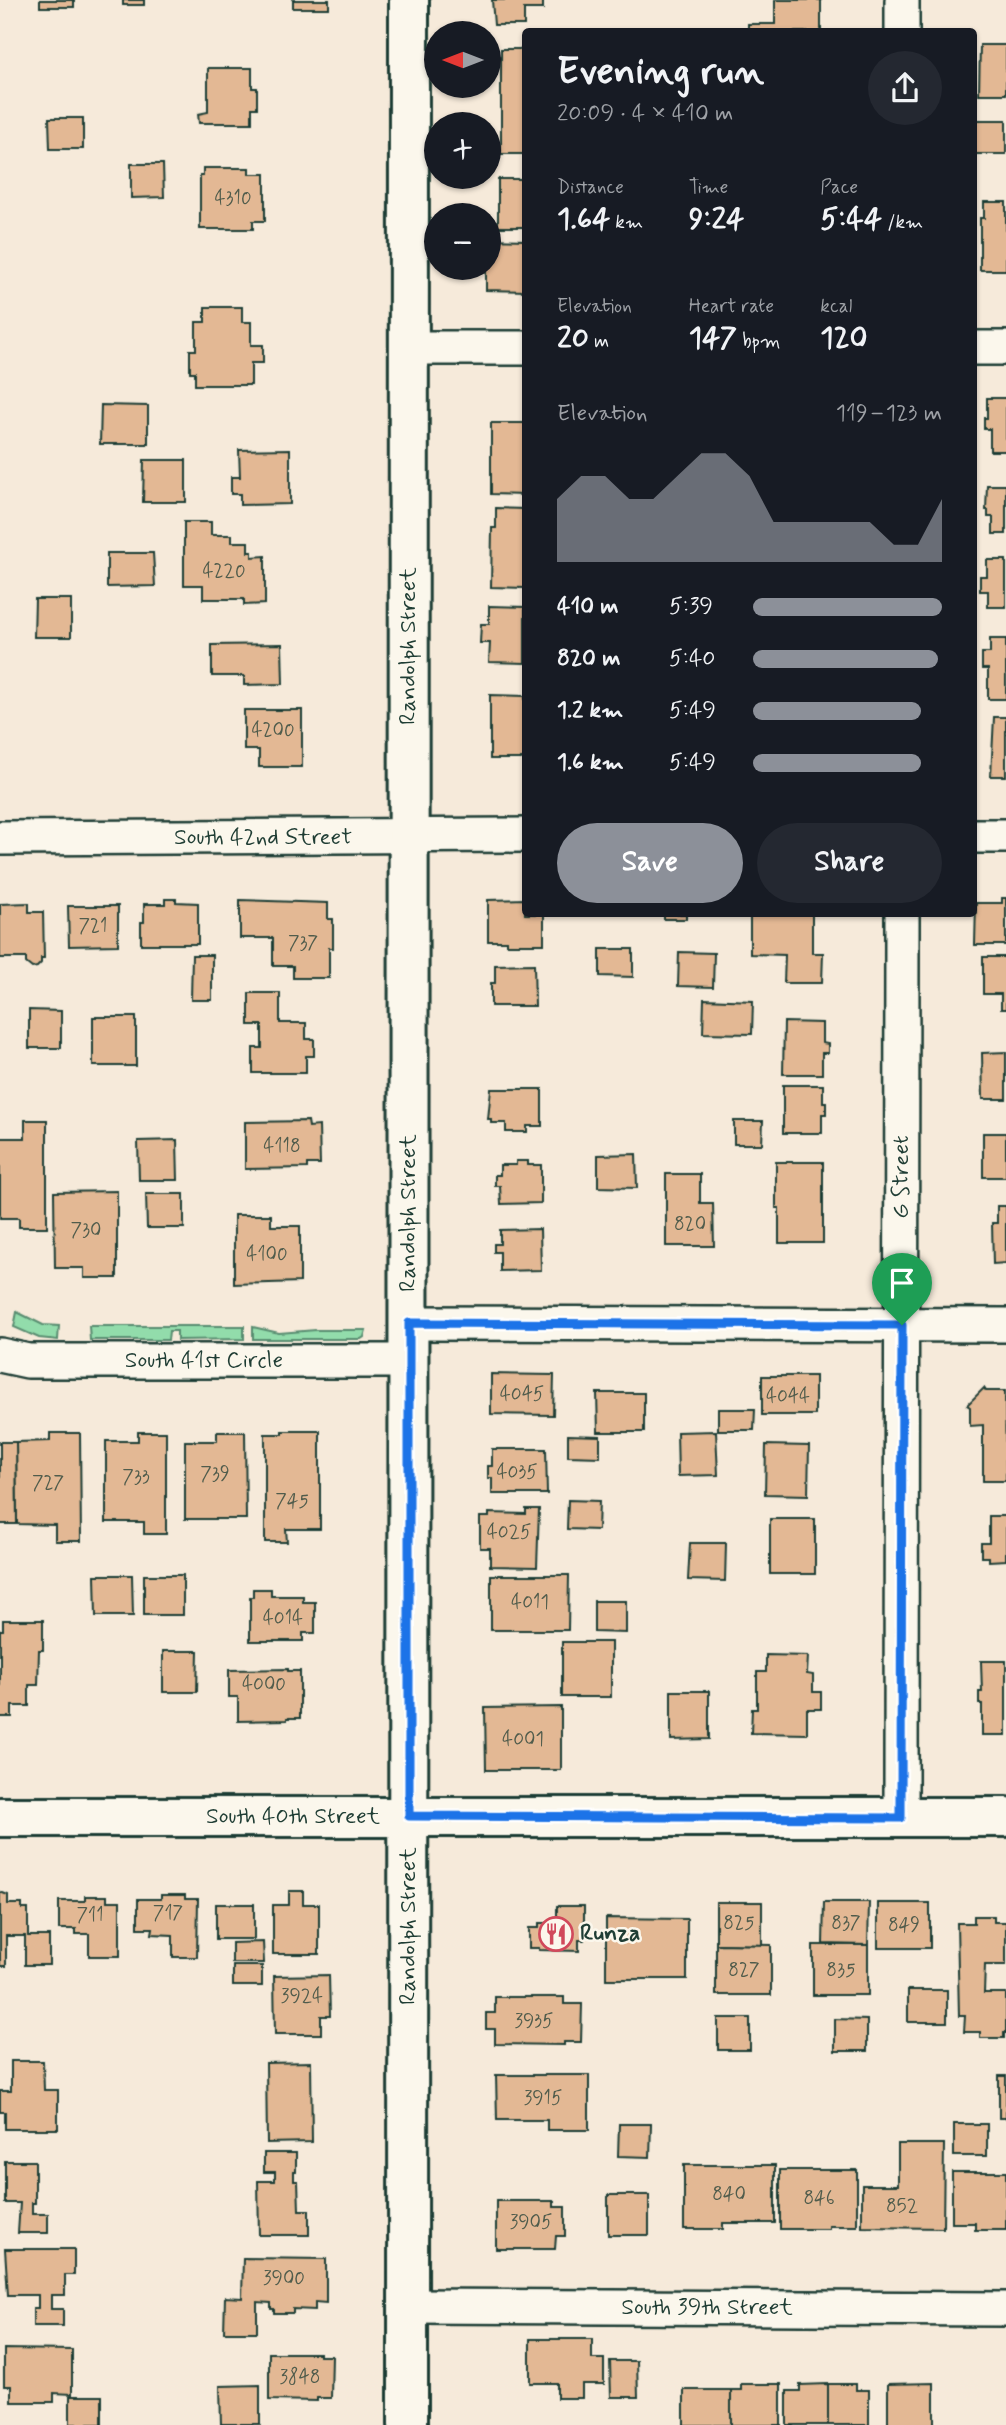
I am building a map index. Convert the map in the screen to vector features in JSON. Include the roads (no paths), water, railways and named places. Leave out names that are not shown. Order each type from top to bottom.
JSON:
[{"type":"main road","name":"Randolph Street","points":[[408,2425],[410,0]]},
{"type":"main road","name":"South 40th Street","points":[[0,1817],[1006,1817]]},
{"type":"street","points":[[902,0],[902,28]]},
{"type":"street","points":[[409,348],[522,348]]},
{"type":"street","points":[[977,348],[1006,348]]},
{"type":"street","name":"South 42nd Street","points":[[0,838],[522,835]]},
{"type":"street","points":[[977,836],[1006,836]]},
{"type":"street","name":"G Street","points":[[901,1818],[902,917]]},
{"type":"street","name":"South 41st Circle","points":[[0,1355],[28,1361],[409,1342],[902,1325],[1006,1325]]},
{"type":"street","name":"South 39th Street","points":[[408,2306],[1006,2309]]},
{"type":"place","name":"Runza","points":[[556,1934]]}]
